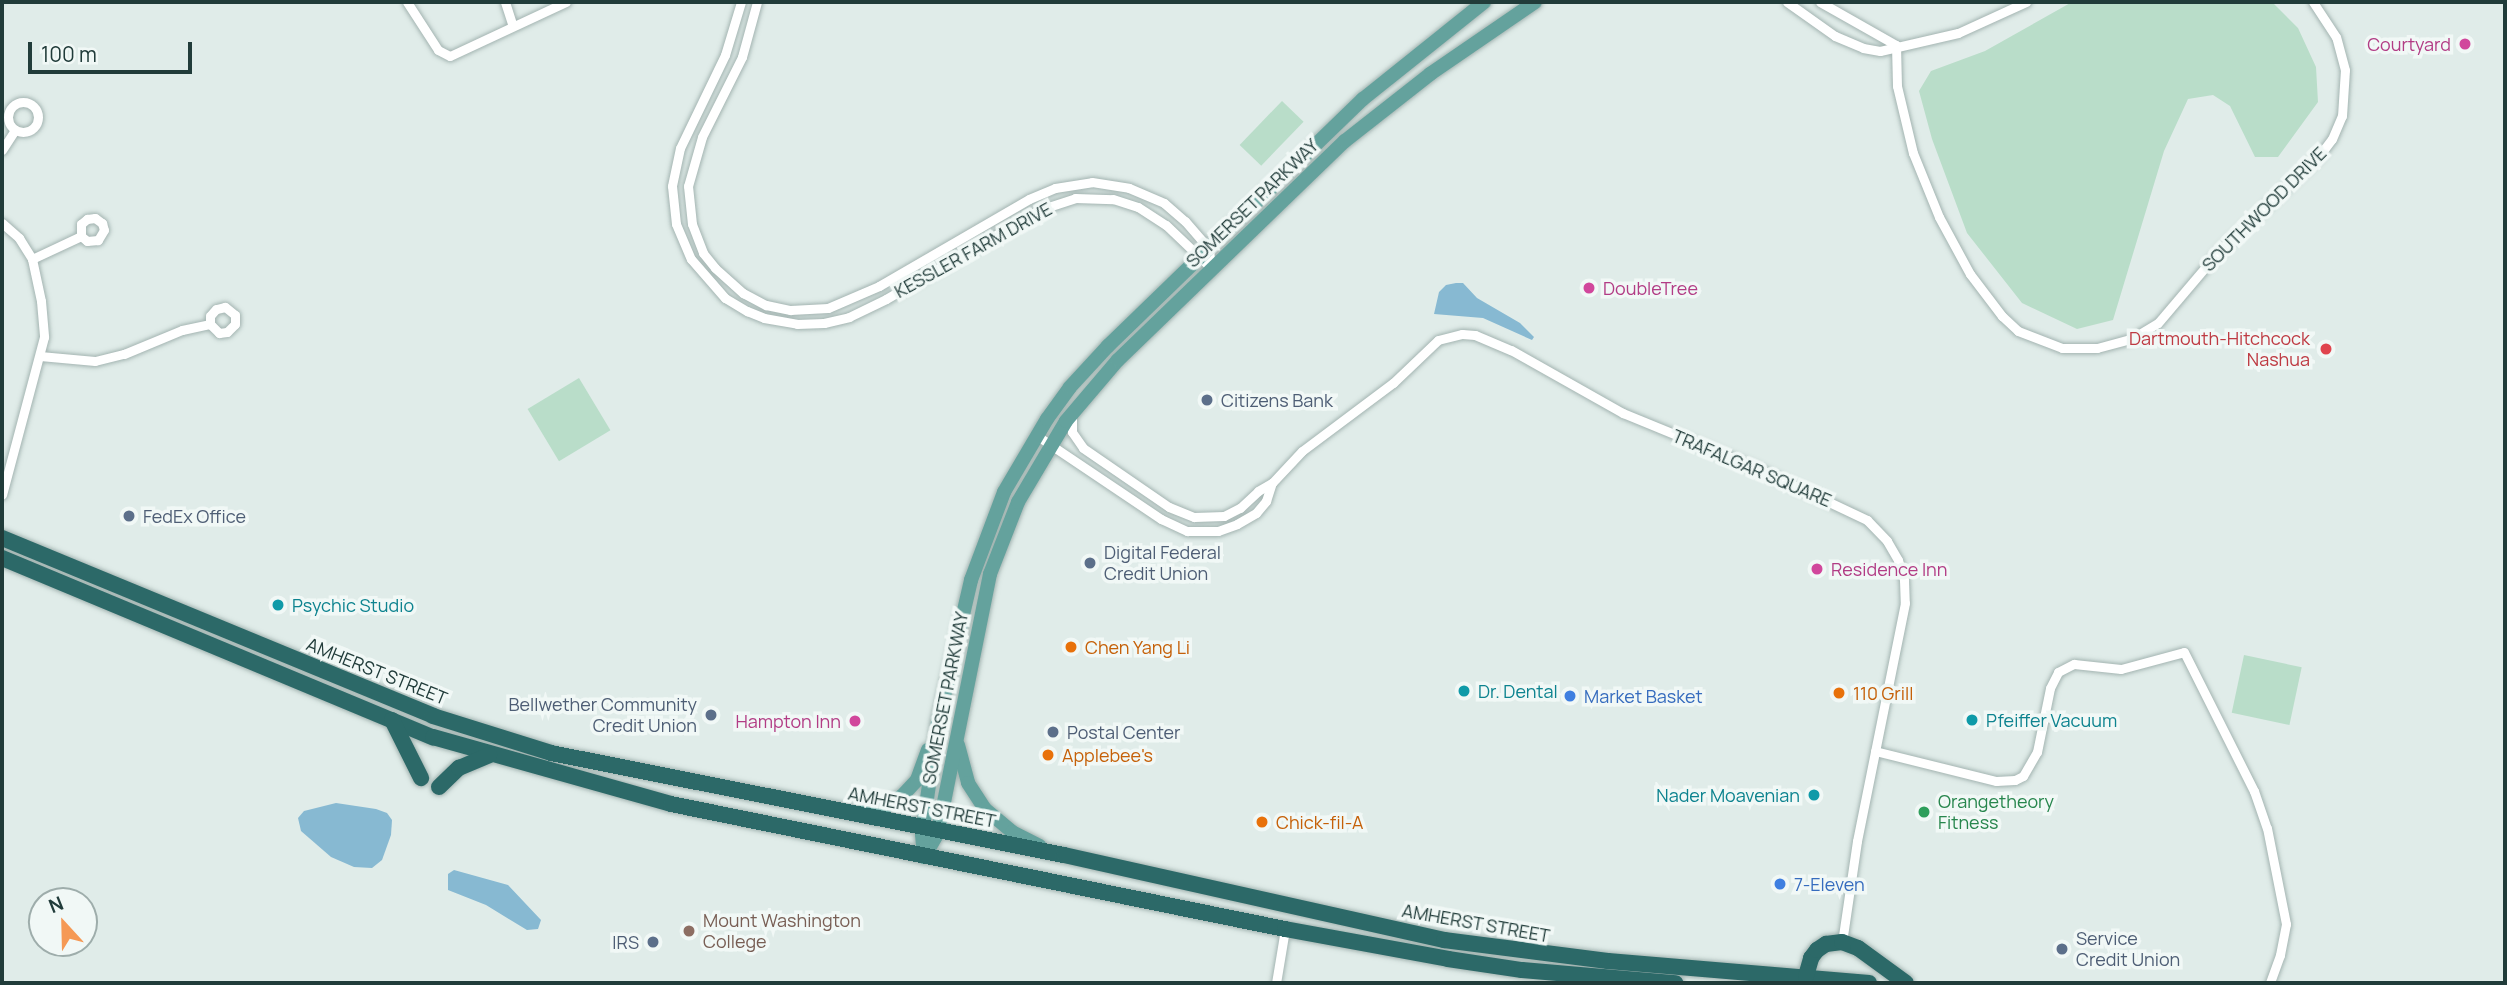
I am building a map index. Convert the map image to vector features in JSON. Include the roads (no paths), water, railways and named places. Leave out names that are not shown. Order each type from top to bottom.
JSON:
[{"type":"highway","name":"AMHERST STREET","points":[[2,538],[433,716],[551,753],[1064,855],[1444,940],[1608,961],[1806,980],[1869,983]]},
{"type":"highway","name":"AMHERST STREET","points":[[2,558],[392,720],[489,755],[671,804],[1285,929],[1490,966],[1607,981],[1675,983]]},
{"type":"highway","points":[[392,720],[421,778]]},
{"type":"highway","points":[[439,787],[459,768],[489,755]]},
{"type":"highway","points":[[1806,980],[1811,958],[1817,950],[1826,944],[1842,942],[1853,945],[1906,983]]},
{"type":"main road","points":[[1425,46],[1435,32],[1468,2]]},
{"type":"main road","name":"SOMERSET PARKWAY","points":[[930,828],[938,722],[960,621],[983,542],[1004,492],[1036,435],[1084,371],[1363,99],[1425,46],[1484,2]]},
{"type":"main road","name":"SOMERSET PARKWAY","points":[[924,857],[958,724],[981,612],[996,555],[1018,502],[1050,445],[1074,411],[1111,367],[1353,134],[1438,68],[1535,2]]},
{"type":"main road","points":[[856,813],[891,804],[913,786],[938,722]]},
{"type":"main road","points":[[958,724],[963,769],[971,790],[985,809],[1020,837],[1064,855]]},
{"type":"street","points":[[407,2],[438,50],[450,56],[566,2]]},
{"type":"street","points":[[505,2],[513,26]]},
{"type":"street","name":"KESSLER FARM DRIVE","points":[[741,2],[725,55],[680,148],[672,186],[676,224],[691,259],[725,298],[747,311],[764,318],[797,324],[824,323],[849,317],[886,299],[1039,210],[1075,198],[1106,198],[1138,207],[1204,253]]},
{"type":"street","name":"KESSLER FARM DRIVE","points":[[757,2],[743,57],[702,137],[688,186],[692,224],[703,253],[733,286],[754,299],[766,305],[803,310],[828,308],[853,300],[1029,199],[1055,188],[1080,184],[1109,183],[1129,188],[1164,204],[1185,221],[1204,253]]},
{"type":"street","points":[[1787,2],[1818,26],[1854,45],[1880,51],[1896,45],[1951,36],[2026,2]]},
{"type":"street","points":[[1820,2],[1896,45]]},
{"type":"street","name":"SOUTHWOOD DRIVE","points":[[1896,45],[1897,86],[1913,153],[1939,217],[1970,274],[2001,316],[2030,338],[2062,348],[2097,348],[2131,339],[2158,323],[2219,251],[2319,156],[2332,139],[2342,116],[2345,70],[2336,37],[2313,2]]},
{"type":"street","points":[[2,150],[15,130]]},
{"type":"street","points":[[2,223],[19,238],[32,259],[44,319],[40,356],[2,495]]},
{"type":"street","points":[[32,259],[81,236]]},
{"type":"street","points":[[1204,253],[1211,268]]},
{"type":"street","points":[[40,356],[95,361],[124,354],[171,332],[210,324]]},
{"type":"street","name":"TRAFALGAR SQUARE","points":[[1074,411],[1071,428],[1083,448],[1187,516],[1224,516],[1240,508],[1258,491],[1272,484],[1302,451],[1393,383],[1438,340],[1462,334],[1500,344],[1623,413],[1835,503],[1874,526],[1898,560],[1905,592],[1902,627],[1875,751],[1842,942]]},
{"type":"street","name":"TRAFALGAR SQUARE","points":[[1036,435],[1161,519],[1187,531],[1218,531],[1237,524],[1256,513],[1266,501],[1272,484]]},
{"type":"street","points":[[1875,751],[1996,781],[2015,780],[2023,776],[2037,752],[2050,688],[2058,672],[2074,664],[2112,669],[2132,668],[2184,652],[2254,791],[2267,828],[2286,924],[2280,956],[2270,983]]},
{"type":"street","points":[[1276,983],[1285,929]]},
{"type":"water","points":[[1463,283],[1477,298],[1520,323],[1534,337],[1532,340],[1483,318],[1434,314],[1439,292],[1446,285]]},
{"type":"water","points":[[336,803],[376,809],[387,813],[392,820],[391,835],[382,860],[372,868],[354,867],[331,857],[301,831],[298,818],[304,811]]},
{"type":"water","points":[[454,870],[508,885],[541,920],[538,929],[527,930],[486,905],[448,890],[448,874]]},
{"type":"place","name":"Courtyard","points":[[2465,44]]},
{"type":"place","name":"DoubleTree","points":[[1589,288]]},
{"type":"place","name":"Dartmouth-Hitchcock Nashua","points":[[2326,349]]},
{"type":"place","name":"Citizens Bank","points":[[1207,400]]},
{"type":"place","name":"FedEx Office","points":[[129,516]]},
{"type":"place","name":"Digital Federal Credit Union","points":[[1090,563]]},
{"type":"place","name":"Residence Inn","points":[[1817,569]]},
{"type":"place","name":"Psychic Studio","points":[[278,605]]},
{"type":"place","name":"Chen Yang Li","points":[[1071,647]]},
{"type":"place","name":"Dr. Dental","points":[[1464,691]]},
{"type":"place","name":"110 Grill","points":[[1839,693]]},
{"type":"place","name":"Market Basket","points":[[1570,696]]},
{"type":"place","name":"Bellwether Community Credit Union","points":[[711,715]]},
{"type":"place","name":"Pfeiffer Vacuum","points":[[1972,720]]},
{"type":"place","name":"Hampton Inn","points":[[855,721]]},
{"type":"place","name":"Postal Center","points":[[1053,732]]},
{"type":"place","name":"Applebee's","points":[[1048,755]]},
{"type":"place","name":"Nader Moavenian","points":[[1814,795]]},
{"type":"place","name":"Orangetheory Fitness","points":[[1924,812]]},
{"type":"place","name":"Chick-fil-A","points":[[1262,822]]},
{"type":"place","name":"7-Eleven","points":[[1780,884]]},
{"type":"place","name":"Mount Washington College","points":[[689,931]]},
{"type":"place","name":"IRS","points":[[653,942]]},
{"type":"place","name":"Service Credit Union","points":[[2062,949]]}]
